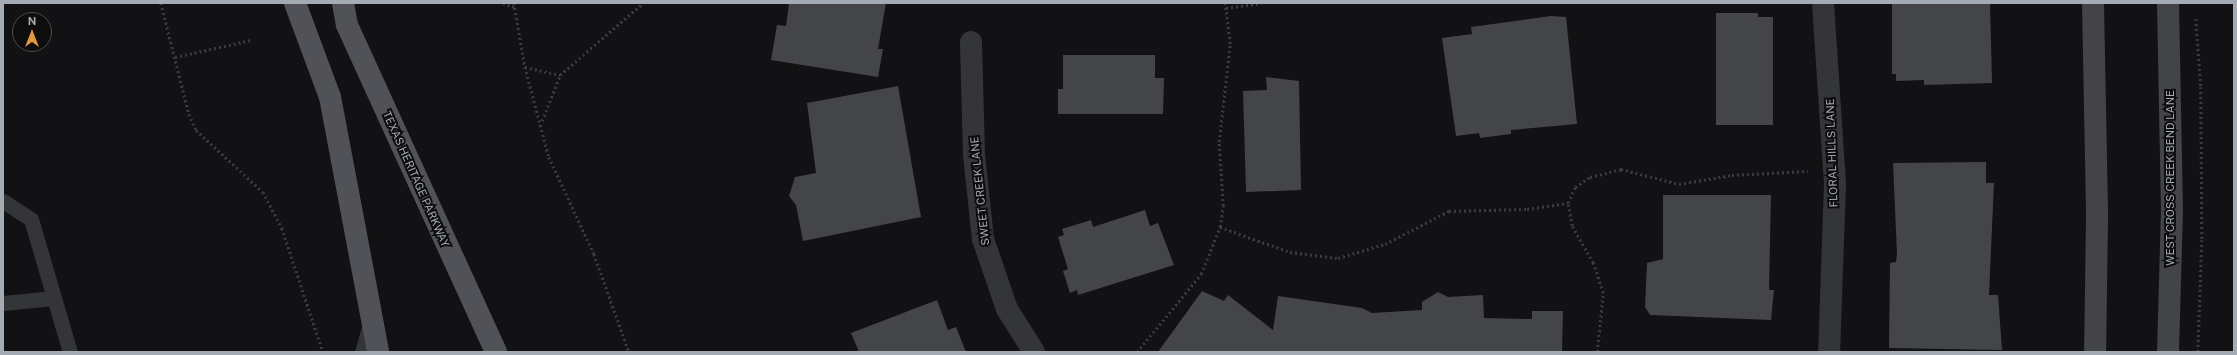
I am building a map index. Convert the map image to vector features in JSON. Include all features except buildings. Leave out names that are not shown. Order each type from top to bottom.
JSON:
[{"type":"main road","points":[[295,3],[330,97],[378,352]]},
{"type":"main road","name":"TEXAS HERITAGE PARKWAY","points":[[343,3],[347,25],[496,352]]},
{"type":"main road","points":[[2093,3],[2097,217],[2095,352]]},
{"type":"main road","name":"WEST CROSS CREEK BEND LANE","points":[[2168,3],[2172,209],[2168,352]]},
{"type":"street","name":"FLORAL HILLS LANE","points":[[1823,3],[1835,171],[1829,352]]},
{"type":"street","name":"SWEET CREEK LANE","points":[[971,42],[974,155],[983,239],[1007,309],[1034,352]]},
{"type":"lane","points":[[3,201],[30,219],[70,352]]},
{"type":"lane","points":[[3,303],[54,298]]},
{"type":"lane","points":[[362,352],[371,321]]},
{"type":"path","points":[[161,3],[188,114],[196,130],[248,176],[272,209],[323,352]]},
{"type":"path","points":[[502,3],[514,7]]},
{"type":"path","points":[[514,3],[525,67],[542,121],[549,156],[594,254],[629,352]]},
{"type":"path","points":[[542,121],[560,75],[643,3]]},
{"type":"path","points":[[1137,352],[1201,274],[1220,228],[1219,142],[1230,44],[1225,3]]},
{"type":"path","points":[[1226,8],[1262,3]]},
{"type":"path","points":[[2195,10],[2201,87],[2198,352]]},
{"type":"path","points":[[175,57],[250,40]]},
{"type":"path","points":[[525,67],[560,75]]},
{"type":"path","points":[[1597,352],[1603,293],[1593,263],[1572,226],[1568,203],[1575,188],[1590,176],[1614,170],[1679,184],[1774,171],[1835,171]]},
{"type":"path","points":[[1220,228],[1290,252],[1338,258],[1385,244],[1449,211],[1527,209],[1568,203]]}]
